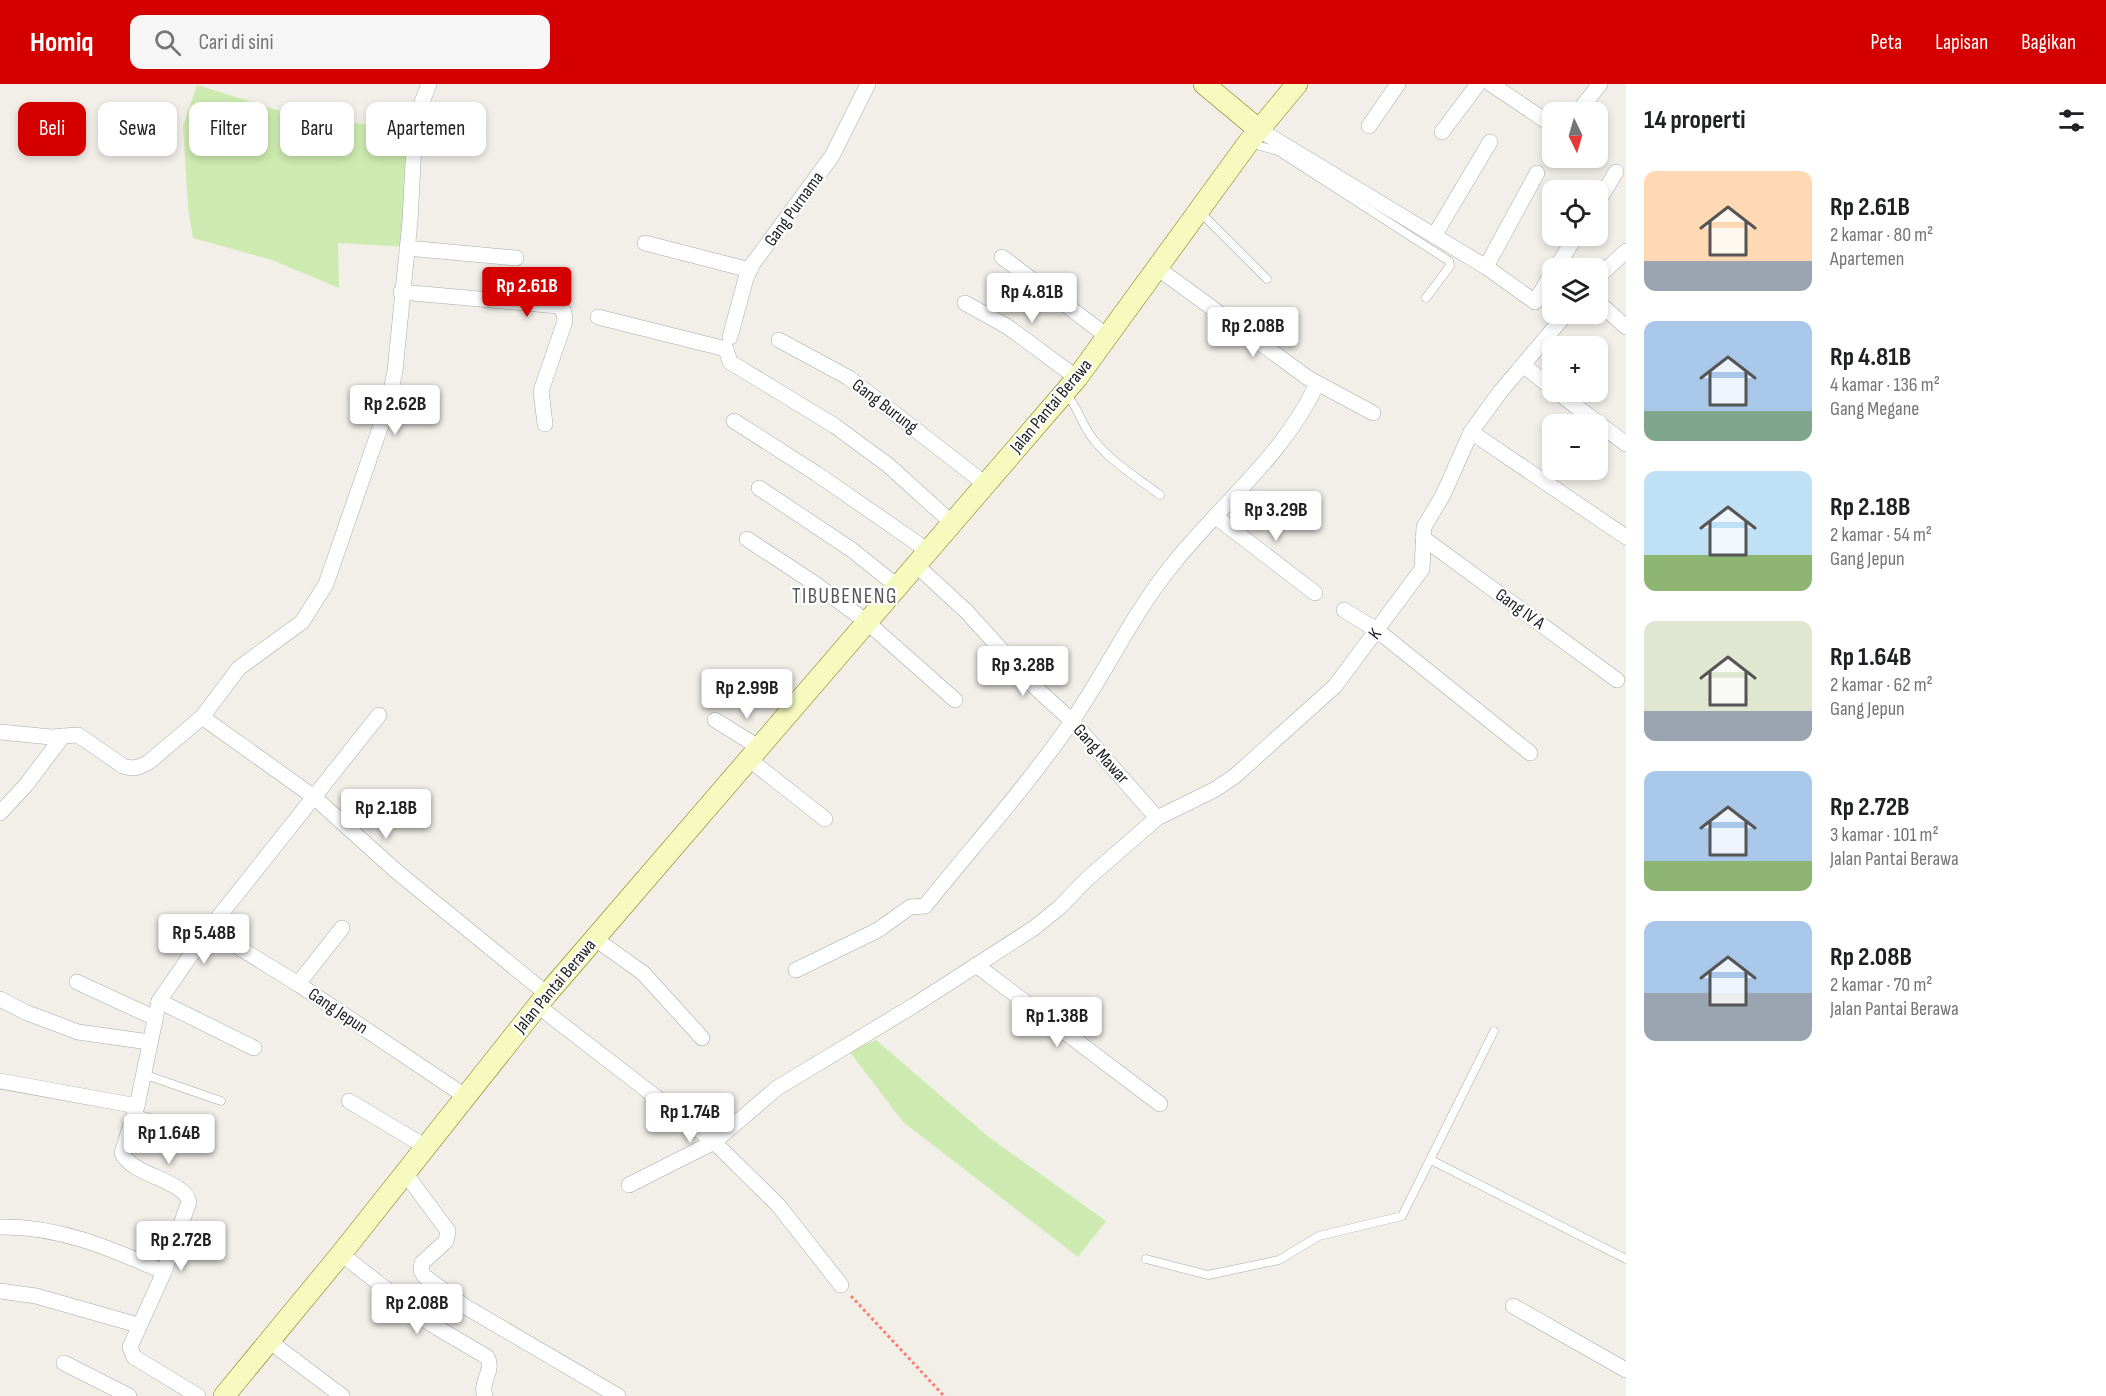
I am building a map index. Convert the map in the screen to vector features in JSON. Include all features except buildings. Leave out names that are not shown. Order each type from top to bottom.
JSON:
[{"type":"street","points":[[0,732],[78,735],[115,762],[131,769],[149,762],[202,717],[239,668],[302,622],[326,584],[388,405],[395,371],[414,144],[419,110],[429,84]]},
{"type":"street","name":"Gang Purnama","points":[[730,337],[750,270],[832,156],[867,84]]},
{"type":"street","points":[[1204,84],[1253,136],[1434,236],[1486,267],[1535,302],[1542,290]]},
{"type":"street","name":"Jalan Pantai Berawa","points":[[227,1395],[542,1000],[1070,385],[1253,136],[1297,84]]},
{"type":"street","points":[[1369,126],[1398,84]]},
{"type":"street","points":[[1442,132],[1478,84]]},
{"type":"street","points":[[1491,84],[1542,118]]},
{"type":"street","points":[[1586,102],[1600,84]]},
{"type":"street","points":[[1434,236],[1490,142]]},
{"type":"street","points":[[1608,185],[1616,172]]},
{"type":"street","points":[[1486,267],[1537,173]]},
{"type":"street","points":[[645,243],[750,270]]},
{"type":"street","points":[[407,248],[516,258]]},
{"type":"street","points":[[1608,268],[1626,251]]},
{"type":"street","points":[[1002,257],[1107,336]]},
{"type":"street","points":[[1156,267],[1317,384],[1373,413]]},
{"type":"street","points":[[401,292],[558,306],[564,312],[565,321],[541,391],[544,424]]},
{"type":"street","points":[[965,303],[1008,327],[1070,385]]},
{"type":"street","points":[[1608,311],[1626,327]]},
{"type":"street","points":[[598,316],[726,350],[730,362],[844,433],[888,465],[951,522]]},
{"type":"street","name":"K","points":[[629,1185],[714,1142],[777,1088],[913,1006],[1034,928],[1157,818],[1214,790],[1264,752],[1335,686],[1422,569],[1424,527],[1443,495],[1471,432],[1500,392],[1558,324]]},
{"type":"street","name":"Gang Burung","points":[[779,340],[849,378],[984,483]]},
{"type":"street","points":[[1524,366],[1542,380]]},
{"type":"street","points":[[796,970],[878,930],[910,907],[924,906],[1072,721],[1147,599],[1174,563],[1254,476],[1306,406],[1317,384]]},
{"type":"street","points":[[1570,402],[1626,444]]},
{"type":"street","name":"Gang Mawar","points":[[734,421],[817,474],[921,557],[966,611],[1037,689],[1072,721],[1157,818]]},
{"type":"street","points":[[1471,432],[1626,537]]},
{"type":"street","points":[[759,489],[852,550],[897,586]]},
{"type":"street","points":[[1216,517],[1315,593]]},
{"type":"street","name":"Gang IV A","points":[[1423,538],[1617,680]]},
{"type":"street","points":[[747,539],[814,583],[867,622],[955,700]]},
{"type":"street","points":[[1344,610],[1378,631],[1530,753]]},
{"type":"street","points":[[198,1396],[134,1357],[130,1347],[138,1324],[164,1272],[188,1207],[188,1197],[125,1159],[124,1146],[136,1109],[159,1001],[209,929],[379,715]]},
{"type":"street","points":[[202,717],[314,797],[542,1000],[714,1142],[778,1205],[841,1285]]},
{"type":"street","points":[[715,720],[825,819]]},
{"type":"street","points":[[0,813],[26,785],[63,736]]},
{"type":"street","points":[[298,984],[342,928]]},
{"type":"street","name":"Gang Jepun","points":[[209,929],[298,984],[465,1096]]},
{"type":"street","points":[[594,938],[643,973],[702,1038]]},
{"type":"street","points":[[975,964],[1160,1104]]},
{"type":"street","points":[[77,982],[155,1018]]},
{"type":"street","points":[[0,999],[24,1012],[78,1032],[149,1042]]},
{"type":"street","points":[[159,1001],[254,1048]]},
{"type":"street","points":[[0,1081],[136,1109]]},
{"type":"street","points":[[349,1101],[426,1147]]},
{"type":"street","points":[[405,1173],[448,1231],[446,1240],[422,1263],[421,1270],[424,1276],[435,1287],[475,1313],[618,1396]]},
{"type":"street","points":[[0,1227],[47,1229],[77,1237],[164,1272]]},
{"type":"street","points":[[341,1254],[430,1324],[487,1357],[490,1368],[483,1386],[485,1396]]},
{"type":"street","points":[[0,1291],[36,1296],[138,1324]]},
{"type":"street","points":[[1513,1306],[1626,1370]]},
{"type":"street","points":[[269,1341],[342,1396]]},
{"type":"street","points":[[64,1363],[129,1396]]},
{"type":"lane","points":[[1253,136],[1449,261],[1450,266],[1426,298]]},
{"type":"lane","points":[[1198,210],[1268,279]]},
{"type":"lane","points":[[1070,385],[1085,429],[1103,451],[1160,495]]},
{"type":"lane","points":[[1146,1259],[1208,1275],[1279,1260],[1319,1236],[1402,1216],[1494,1031]]},
{"type":"lane","points":[[143,1074],[221,1101]]},
{"type":"lane","points":[[136,1109],[187,1130]]},
{"type":"lane","points":[[1431,1160],[1626,1259]]},
{"type":"path","points":[[841,1285],[944,1396]]},
{"type":"green space","points":[[197,85],[252,102],[191,102]]},
{"type":"green space","points":[[268,107],[280,111],[280,156],[354,156],[354,123],[366,124],[366,156],[410,156],[410,247],[338,243],[339,288],[272,260],[193,238],[188,207],[183,126],[189,108],[189,156],[268,156]]},
{"type":"green space","points":[[876,1040],[990,1138],[1106,1221],[1078,1257],[903,1122],[849,1051]]},
{"type":"district","name":"TIBUBENENG","points":[[845,596]]}]
